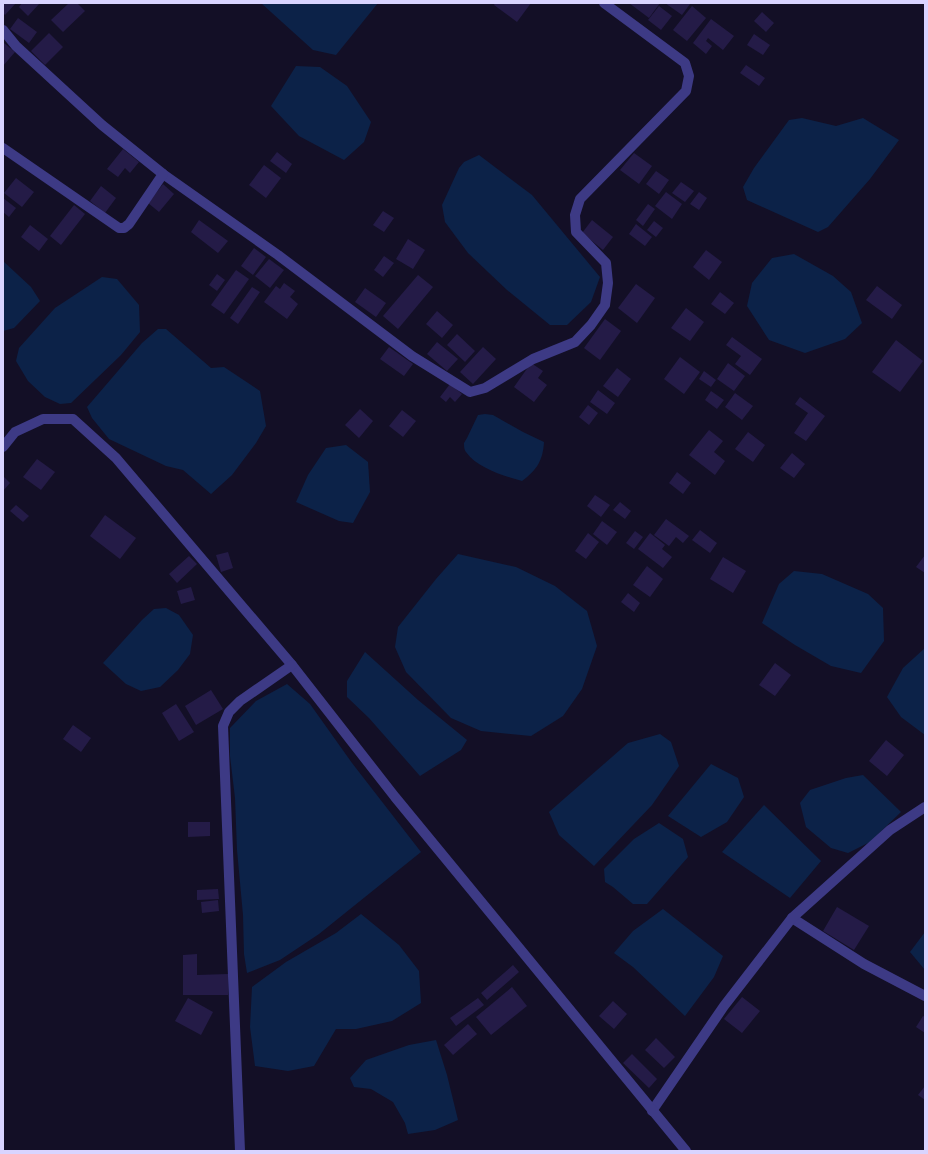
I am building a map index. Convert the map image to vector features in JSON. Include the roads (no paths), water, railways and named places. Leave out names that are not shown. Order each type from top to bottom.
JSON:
[{"type":"street","points":[[3,30],[16,46],[96,120],[163,174],[278,255],[412,356],[470,392],[485,388],[534,359],[576,342],[591,325],[605,305],[608,283],[606,263],[576,232],[575,215],[580,199],[686,91],[689,76],[685,63],[604,3]]},
{"type":"street","points":[[3,148],[119,228],[124,228],[129,224],[163,174]]},
{"type":"street","points":[[3,447],[15,432],[43,419],[72,419],[116,458],[292,666],[395,797],[686,1151]]},
{"type":"street","points":[[240,1151],[223,726],[229,712],[240,701],[292,666]]},
{"type":"street","points":[[652,1111],[724,1006],[792,918],[890,830],[925,808]]},
{"type":"street","points":[[792,918],[864,964],[925,996]]},
{"type":"water","points":[[261,3],[378,3],[336,55],[313,50]]},
{"type":"water","points":[[296,66],[320,67],[347,86],[371,122],[364,142],[344,160],[299,136],[271,106]]},
{"type":"water","points":[[802,118],[836,126],[863,118],[899,140],[870,179],[828,227],[818,232],[747,200],[743,187],[754,168],[789,120]]},
{"type":"water","points":[[479,155],[532,195],[600,277],[591,302],[567,325],[550,325],[507,290],[468,253],[445,222],[442,205],[459,168],[464,162]]},
{"type":"water","points":[[794,254],[833,276],[851,292],[862,323],[845,339],[805,353],[769,340],[747,306],[752,283],[772,258]]},
{"type":"water","points":[[3,261],[31,287],[40,301],[14,328],[3,331]]},
{"type":"water","points":[[102,277],[117,279],[139,305],[140,332],[121,355],[71,403],[60,404],[45,397],[28,381],[16,361],[19,348],[55,308]]},
{"type":"water","points":[[158,329],[166,329],[211,368],[224,367],[260,391],[266,426],[256,443],[232,475],[211,494],[183,470],[166,466],[109,439],[92,418],[87,407],[142,343]]},
{"type":"water","points":[[478,415],[493,415],[544,442],[541,459],[532,473],[522,481],[491,471],[477,463],[465,451],[464,443]]},
{"type":"water","points":[[346,445],[368,462],[370,492],[353,523],[339,521],[296,502],[308,475],[326,448]]},
{"type":"water","points":[[458,554],[516,567],[555,586],[587,611],[597,646],[582,689],[563,716],[531,736],[481,731],[451,718],[406,672],[395,647],[398,627]]},
{"type":"water","points":[[794,571],[822,574],[868,594],[883,608],[884,641],[861,673],[831,666],[795,645],[762,623],[779,584]]},
{"type":"water","points":[[166,608],[179,615],[193,635],[190,654],[178,670],[160,687],[141,691],[126,684],[103,663],[154,609]]},
{"type":"water","points":[[925,648],[925,735],[901,717],[887,697],[903,668]]},
{"type":"water","points":[[365,652],[418,700],[467,740],[461,750],[420,776],[369,718],[347,697],[347,681]]},
{"type":"water","points":[[287,684],[310,704],[352,763],[421,852],[319,934],[280,960],[247,973],[244,954],[243,915],[237,850],[235,798],[230,756],[230,728],[256,701]]},
{"type":"water","points":[[660,734],[671,742],[679,766],[652,805],[594,866],[559,835],[549,812],[628,743]]},
{"type":"water","points":[[711,764],[738,778],[744,797],[727,822],[701,837],[668,816]]},
{"type":"water","points":[[863,775],[901,812],[870,842],[848,853],[831,848],[806,827],[800,803],[810,790],[846,778]]},
{"type":"water","points":[[764,805],[821,861],[790,898],[722,852]]},
{"type":"water","points":[[659,823],[683,839],[688,857],[647,904],[633,904],[605,882],[604,869],[634,839]]},
{"type":"water","points":[[663,909],[723,956],[714,977],[685,1016],[633,967],[614,953],[633,931]]},
{"type":"water","points":[[361,914],[399,945],[419,971],[421,1003],[392,1021],[356,1029],[336,1029],[314,1066],[288,1071],[255,1066],[250,1027],[252,987],[286,962],[336,933]]},
{"type":"water","points":[[925,932],[925,970],[910,952]]},
{"type":"water","points":[[436,1040],[447,1075],[458,1120],[435,1130],[408,1134],[405,1123],[393,1102],[371,1089],[354,1087],[350,1078],[366,1060],[409,1045]]}]
